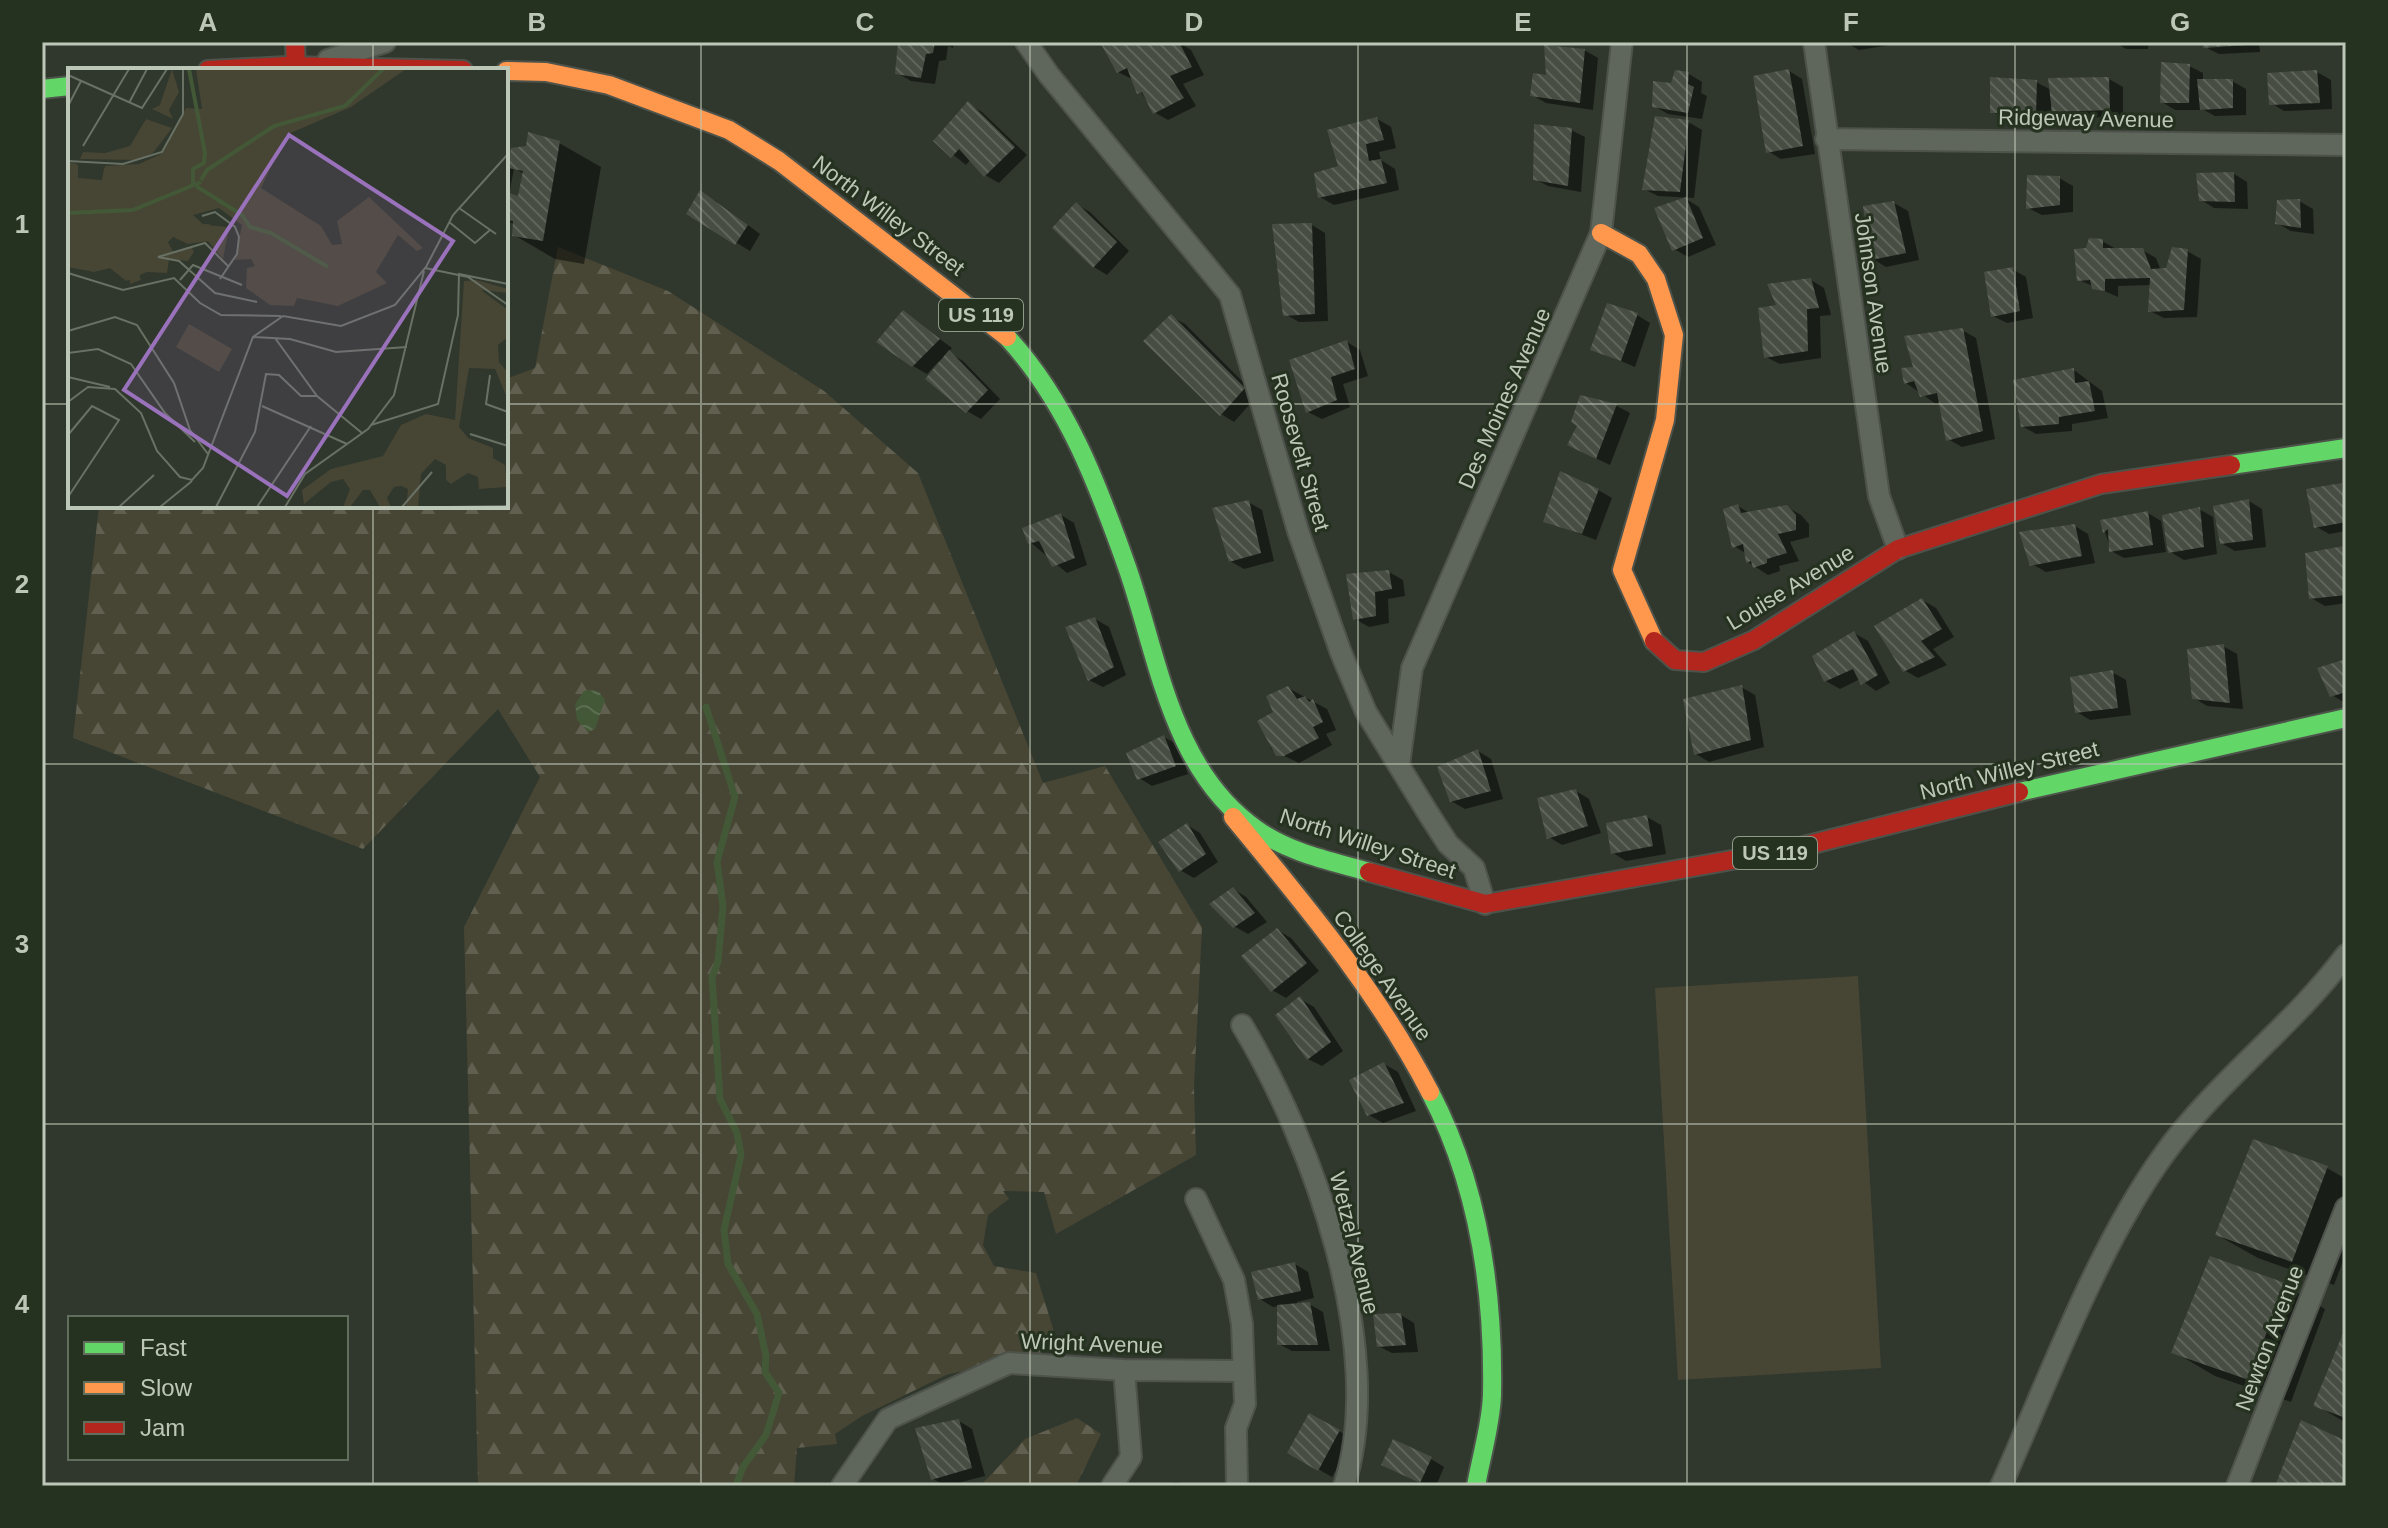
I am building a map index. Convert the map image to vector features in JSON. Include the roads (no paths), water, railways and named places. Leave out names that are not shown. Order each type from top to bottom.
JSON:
[{"type":"main road","points":[[295,42],[297,66]]},
{"type":"main road","points":[[252,68],[380,68]]},
{"type":"main road","name":"North Willey Street","points":[[508,71],[546,72],[609,85],[729,130],[779,161],[1000,329],[1037,369],[1062,409],[1127,567],[1176,722],[1194,764],[1218,797],[1255,829],[1283,846],[1403,883],[1485,904],[1788,850],[2049,784],[2346,718]]},
{"type":"main road","points":[[42,89],[68,86]]},
{"type":"main road","name":"Louise Avenue","points":[[1601,233],[1639,254],[1656,279],[1674,335],[1665,420],[1622,570],[1653,640],[1675,660],[1704,662],[1754,640],[1898,549],[2101,484],[2346,448]]},
{"type":"main road","name":"College Avenue","points":[[1218,797],[1336,942],[1398,1031],[1445,1121],[1475,1208],[1488,1301],[1492,1398],[1476,1486]]},
{"type":"street","points":[[297,66],[385,42]]},
{"type":"street","name":"Roosevelt Street","points":[[1026,42],[1049,75],[1230,295],[1298,531],[1341,653],[1366,712],[1448,844],[1474,868],[1485,904]]},
{"type":"street","name":"Des Moines Avenue","points":[[1399,765],[1412,668],[1601,233],[1622,42]]},
{"type":"street","name":"Johnson Avenue","points":[[1814,42],[1879,496],[1898,549]]},
{"type":"street","name":"Ridgeway Avenue","points":[[1826,139],[2346,145]]},
{"type":"street","points":[[2001,1486],[2097,1275],[2164,1155],[2209,1098],[2346,955]]},
{"type":"street","name":"Wetzel Avenue","points":[[1242,1025],[1264,1061],[1321,1193],[1356,1341],[1356,1450],[1344,1486]]},
{"type":"street","points":[[1196,1199],[1234,1280],[1242,1324],[1245,1404],[1236,1428],[1234,1456],[1237,1486]]},
{"type":"street","name":"Newton Avenue","points":[[2237,1486],[2346,1208]]},
{"type":"street","name":"Wright Avenue","points":[[842,1486],[888,1419],[1009,1363],[1124,1370],[1243,1371]]},
{"type":"street","points":[[1112,1486],[1131,1457],[1124,1370]]},
{"type":"water","points":[[584,691],[599,692],[605,700],[595,729],[588,732],[577,720],[575,704]]},
{"type":"waterway","points":[[706,707],[735,797],[717,862],[723,906],[718,962],[712,977],[720,1099],[737,1133],[741,1155],[724,1230],[728,1264],[757,1314],[766,1356],[765,1372],[779,1393],[766,1435],[743,1467],[736,1486]]}]
